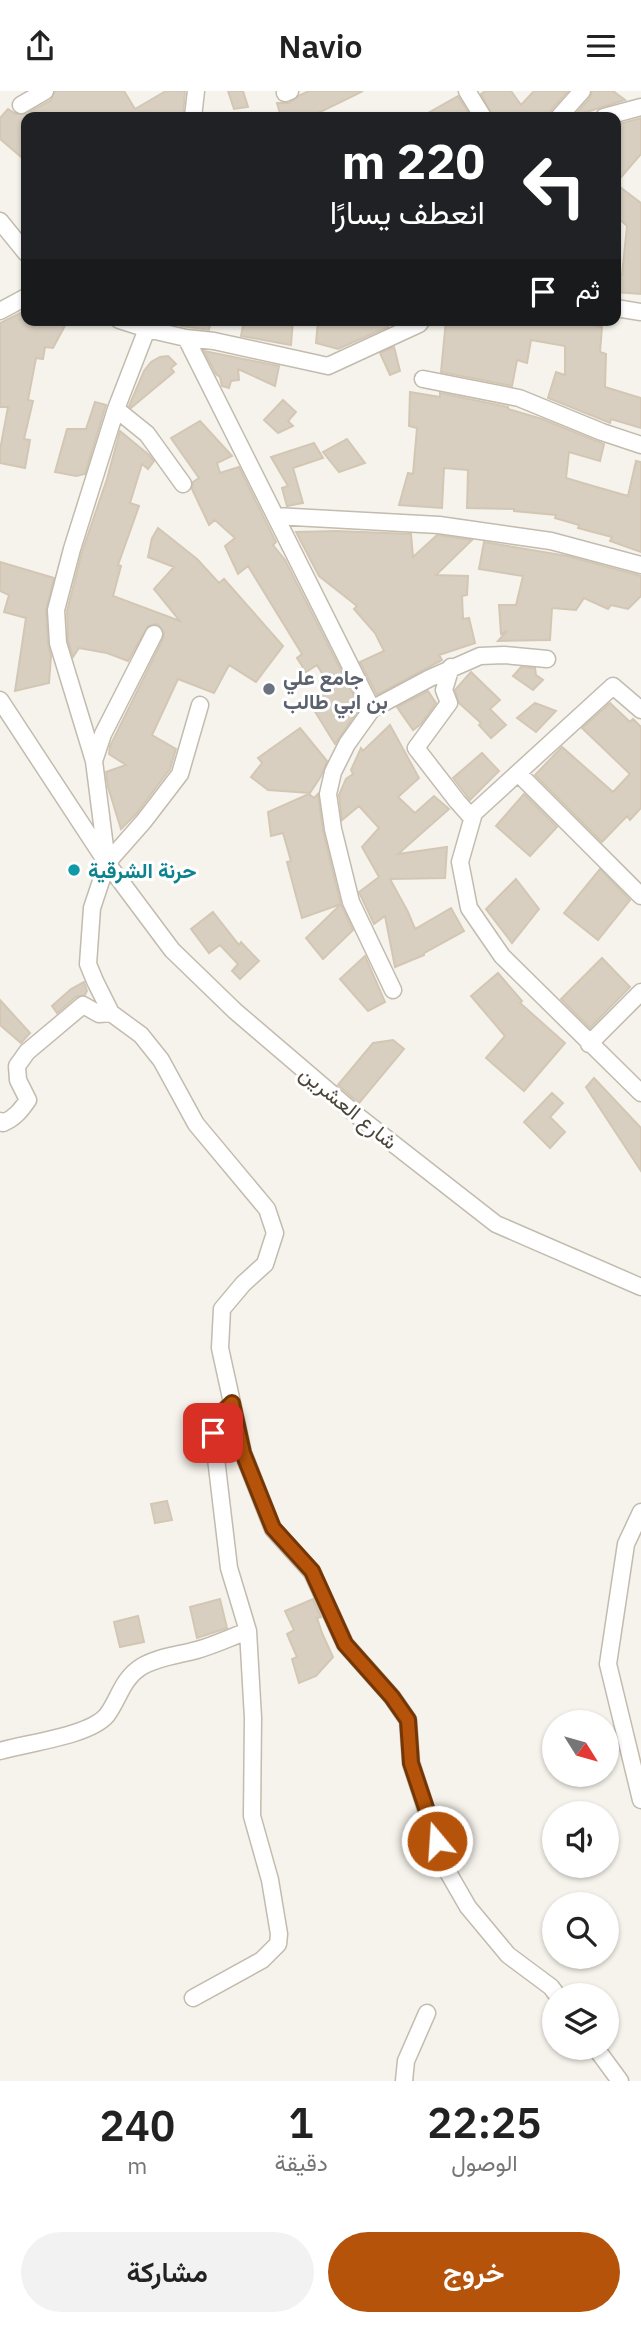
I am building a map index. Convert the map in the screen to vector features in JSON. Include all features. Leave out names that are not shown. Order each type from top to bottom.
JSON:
[{"type":"street","points":[[21,105],[45,91]]},
{"type":"street","points":[[194,112],[196,91]]},
{"type":"street","points":[[467,91],[480,112]]},
{"type":"street","points":[[563,112],[582,91]]},
{"type":"street","points":[[621,112],[641,107]]},
{"type":"street","points":[[0,221],[21,247]]},
{"type":"street","points":[[0,311],[21,300]]},
{"type":"street","points":[[621,309],[641,311]]},
{"type":"street","points":[[138,326],[328,366],[415,326]]},
{"type":"street","points":[[107,863],[94,761],[58,643],[57,610],[72,549],[117,409],[147,329]]},
{"type":"street","points":[[186,338],[372,709]]},
{"type":"street","points":[[423,379],[519,398],[641,445]]},
{"type":"street","points":[[117,409],[147,433],[183,484]]},
{"type":"street","points":[[275,516],[439,525],[551,541],[641,565]]},
{"type":"street","points":[[94,761],[103,734],[154,634]]},
{"type":"street","points":[[393,990],[351,902],[333,829],[328,794],[333,772],[372,709],[452,667],[480,656],[547,659]]},
{"type":"street","points":[[452,667],[444,690],[449,703],[416,748],[472,818]]},
{"type":"street","points":[[641,710],[613,686],[474,813],[460,862],[469,908],[502,956],[641,1093]]},
{"type":"street","name":"شارع العشرين","points":[[0,700],[107,863],[172,950],[234,1011],[359,1118],[496,1224],[641,1287]]},
{"type":"street","points":[[200,705],[180,774],[107,863],[92,908],[88,964],[111,1013],[141,1035],[161,1060],[197,1123],[267,1209],[275,1233],[265,1264],[222,1309],[220,1348],[243,1453],[273,1528],[312,1571],[345,1644],[392,1697],[408,1720],[411,1763],[445,1867],[468,1907],[508,1955],[546,1983]]},
{"type":"street","points":[[518,773],[641,896]]},
{"type":"street","points":[[589,1044],[641,992]]},
{"type":"street","points":[[0,1121],[9,1121],[21,1111],[28,1100],[18,1080],[18,1066],[27,1052],[83,1005],[99,1014],[111,1013]]},
{"type":"street","points":[[193,1998],[262,1960],[278,1944],[279,1934],[270,1880],[252,1816],[253,1718],[248,1631],[229,1568],[213,1433],[221,1414],[232,1403]]},
{"type":"street","points":[[641,1513],[626,1544],[608,1664],[641,1800]]},
{"type":"street","points":[[0,1751],[94,1725],[106,1716],[128,1677],[140,1667],[248,1631]]},
{"type":"street","points":[[404,2081],[406,2061],[426,2013]]},
{"type":"street","points":[[605,2060],[620,2081]]},
{"type":"building","points":[[55,91],[124,91],[135,109],[166,91],[185,91],[183,112],[30,112],[51,100]]},
{"type":"building","points":[[228,91],[243,91],[248,107],[234,109]]},
{"type":"building","points":[[309,91],[363,91],[320,112],[280,112],[277,103],[289,103]]},
{"type":"building","points":[[485,91],[511,91],[521,105],[534,91],[568,91],[550,112],[490,112],[481,94]]},
{"type":"building","points":[[592,91],[613,91],[625,100],[587,112],[578,112],[590,98]]},
{"type":"building","points":[[458,96],[468,112],[430,112]]},
{"type":"building","points":[[8,109],[21,114],[21,157],[0,139],[0,118]]},
{"type":"building","points":[[641,118],[641,154],[621,177],[621,124]]},
{"type":"building","points":[[621,188],[641,203],[641,294],[621,292],[627,226],[621,221]]},
{"type":"building","points":[[21,312],[21,326],[65,326],[53,348],[45,347],[43,359],[36,358],[28,400],[33,401],[24,439],[30,440],[25,468],[0,463],[8,407],[0,407],[0,323]]},
{"type":"building","points":[[181,326],[210,326],[209,330]]},
{"type":"building","points":[[243,326],[293,326],[291,345],[241,336]]},
{"type":"building","points":[[317,326],[388,327],[338,349],[316,343]]},
{"type":"building","points":[[445,326],[602,327],[600,352],[606,354],[605,387],[641,398],[641,428],[611,419],[610,423],[548,398],[556,372],[565,375],[565,346],[531,340],[527,363],[517,360],[512,386],[441,372]]},
{"type":"building","points":[[394,347],[400,371],[390,375],[380,353]]},
{"type":"building","points":[[204,351],[279,366],[275,386],[238,369],[239,380],[231,381],[229,388],[222,386],[220,377]]},
{"type":"building","points":[[168,356],[176,364],[171,368],[174,372],[131,408],[129,406],[144,371],[151,362]]},
{"type":"building","points":[[410,392],[440,397],[440,393],[508,407],[604,444],[600,461],[569,452],[566,478],[628,496],[636,461],[641,462],[641,552],[610,541],[612,537],[578,528],[579,525],[555,518],[556,515],[514,509],[467,508],[468,470],[444,468],[442,508],[399,505],[408,473],[413,474],[417,428],[409,426]]},
{"type":"building","points":[[283,400],[296,412],[288,421],[293,426],[278,433],[264,420]]},
{"type":"building","points":[[95,402],[106,405],[85,474],[76,476],[55,472],[67,429],[86,429]]},
{"type":"building","points":[[200,421],[232,456],[217,463],[220,473],[239,467],[276,542],[273,545],[285,560],[360,708],[335,744],[309,702],[332,690],[317,665],[306,672],[297,658],[302,654],[248,566],[238,574],[225,546],[235,538],[215,520],[209,525],[192,489],[193,482],[199,478],[171,438]]},
{"type":"building","points":[[120,431],[154,461],[148,469],[142,464],[130,503],[139,506],[118,565],[121,566],[113,596],[180,621],[154,589],[174,567],[148,557],[152,538],[158,528],[197,559],[219,583],[224,579],[283,646],[256,682],[229,665],[214,693],[178,679],[152,735],[176,749],[170,769],[136,814],[121,829],[106,772],[126,765],[109,754],[110,746],[164,633],[158,624],[148,626],[128,661],[107,653],[79,648],[73,657],[68,641],[67,611],[82,552]]},
{"type":"building","points":[[347,439],[365,463],[339,472],[323,452]]},
{"type":"building","points":[[314,443],[323,458],[293,468],[303,503],[287,506],[282,488],[288,486],[271,457]]},
{"type":"building","points":[[296,532],[411,534],[413,557],[437,535],[472,540],[436,575],[468,576],[467,595],[462,596],[463,619],[469,618],[475,643],[439,655],[442,660],[377,695],[360,662],[384,651],[375,633],[354,609],[357,606],[319,576]]},
{"type":"building","points":[[484,542],[567,556],[641,576],[641,596],[628,609],[611,605],[608,609],[584,598],[576,610],[552,608],[550,640],[498,641],[507,631],[501,634],[499,605],[516,605],[523,576],[479,569]]},
{"type":"building","points":[[0,562],[54,578],[46,610],[51,656],[49,683],[15,691],[26,618],[4,612],[9,595],[0,591]]},
{"type":"building","points":[[521,667],[535,668],[536,675],[543,680],[533,690],[513,676]]},
{"type":"building","points":[[471,672],[500,700],[490,709],[506,725],[491,738],[479,725],[481,723],[459,703],[455,690]]},
{"type":"building","points":[[428,691],[436,703],[421,724],[413,730],[397,707]]},
{"type":"building","points":[[535,703],[556,711],[536,732],[517,718]]},
{"type":"building","points":[[610,703],[630,722],[633,719],[641,727],[641,808],[630,820],[627,816],[602,842],[535,775],[562,747],[613,792],[630,774],[582,728]]},
{"type":"building","points":[[390,725],[419,778],[398,797],[415,813],[434,796],[449,809],[398,854],[447,847],[445,878],[390,879],[415,929],[451,908],[464,931],[424,955],[395,967],[385,916],[374,924],[359,892],[379,877],[362,847],[379,828],[359,806],[342,820],[339,795],[346,779],[353,774],[351,770],[361,748],[363,751]]},
{"type":"building","points":[[300,728],[327,761],[321,776],[310,793],[268,790],[251,777],[262,763],[258,758]]},
{"type":"building","points":[[482,753],[499,771],[470,800],[453,778]]},
{"type":"building","points":[[309,794],[314,798],[318,794],[323,831],[341,904],[302,918],[287,862],[291,861],[283,833],[271,836],[268,812]]},
{"type":"building","points":[[524,794],[557,827],[530,856],[496,826]]},
{"type":"building","points":[[600,869],[630,900],[598,940],[564,913]]},
{"type":"building","points":[[516,879],[539,909],[512,943],[486,909]]},
{"type":"building","points":[[341,904],[353,930],[323,959],[306,938]]},
{"type":"building","points":[[213,912],[239,945],[241,942],[259,961],[240,979],[232,971],[238,964],[220,945],[209,953],[191,929]]},
{"type":"building","points":[[365,956],[385,1002],[368,1011],[340,979]]},
{"type":"building","points":[[602,958],[630,987],[590,1028],[561,999]]},
{"type":"building","points":[[498,973],[522,1001],[520,1003],[565,1043],[524,1091],[486,1058],[505,1036],[471,996]]},
{"type":"building","points":[[84,982],[87,991],[85,995],[76,997],[57,1013],[52,1006],[71,989]]},
{"type":"building","points":[[0,1000],[30,1033],[21,1043],[0,1025]]},
{"type":"building","points":[[393,1040],[404,1049],[359,1103],[338,1085],[373,1043]]},
{"type":"building","points":[[594,1078],[641,1128],[641,1171],[586,1087]]},
{"type":"building","points":[[552,1093],[563,1103],[550,1117],[565,1132],[550,1148],[524,1122]]},
{"type":"building","points":[[167,1501],[172,1520],[155,1523],[151,1504]]},
{"type":"building","points":[[220,1599],[227,1628],[197,1638],[190,1607]]},
{"type":"building","points":[[313,1599],[321,1617],[317,1618],[322,1633],[333,1657],[316,1676],[299,1683],[292,1659],[297,1657],[287,1634],[294,1630],[285,1611]]},
{"type":"building","points":[[138,1616],[144,1642],[120,1647],[114,1622]]},
{"type":"place","name":"جامع علي بن ابي طالب","points":[[269,689]]},
{"type":"place","name":"حرنة الشرقية","points":[[74,870]]},
{"type":"route","points":[[213,1433],[221,1414],[232,1403],[243,1453],[273,1528],[312,1571],[345,1644],[392,1697],[408,1720],[411,1763],[437,1841]]}]
